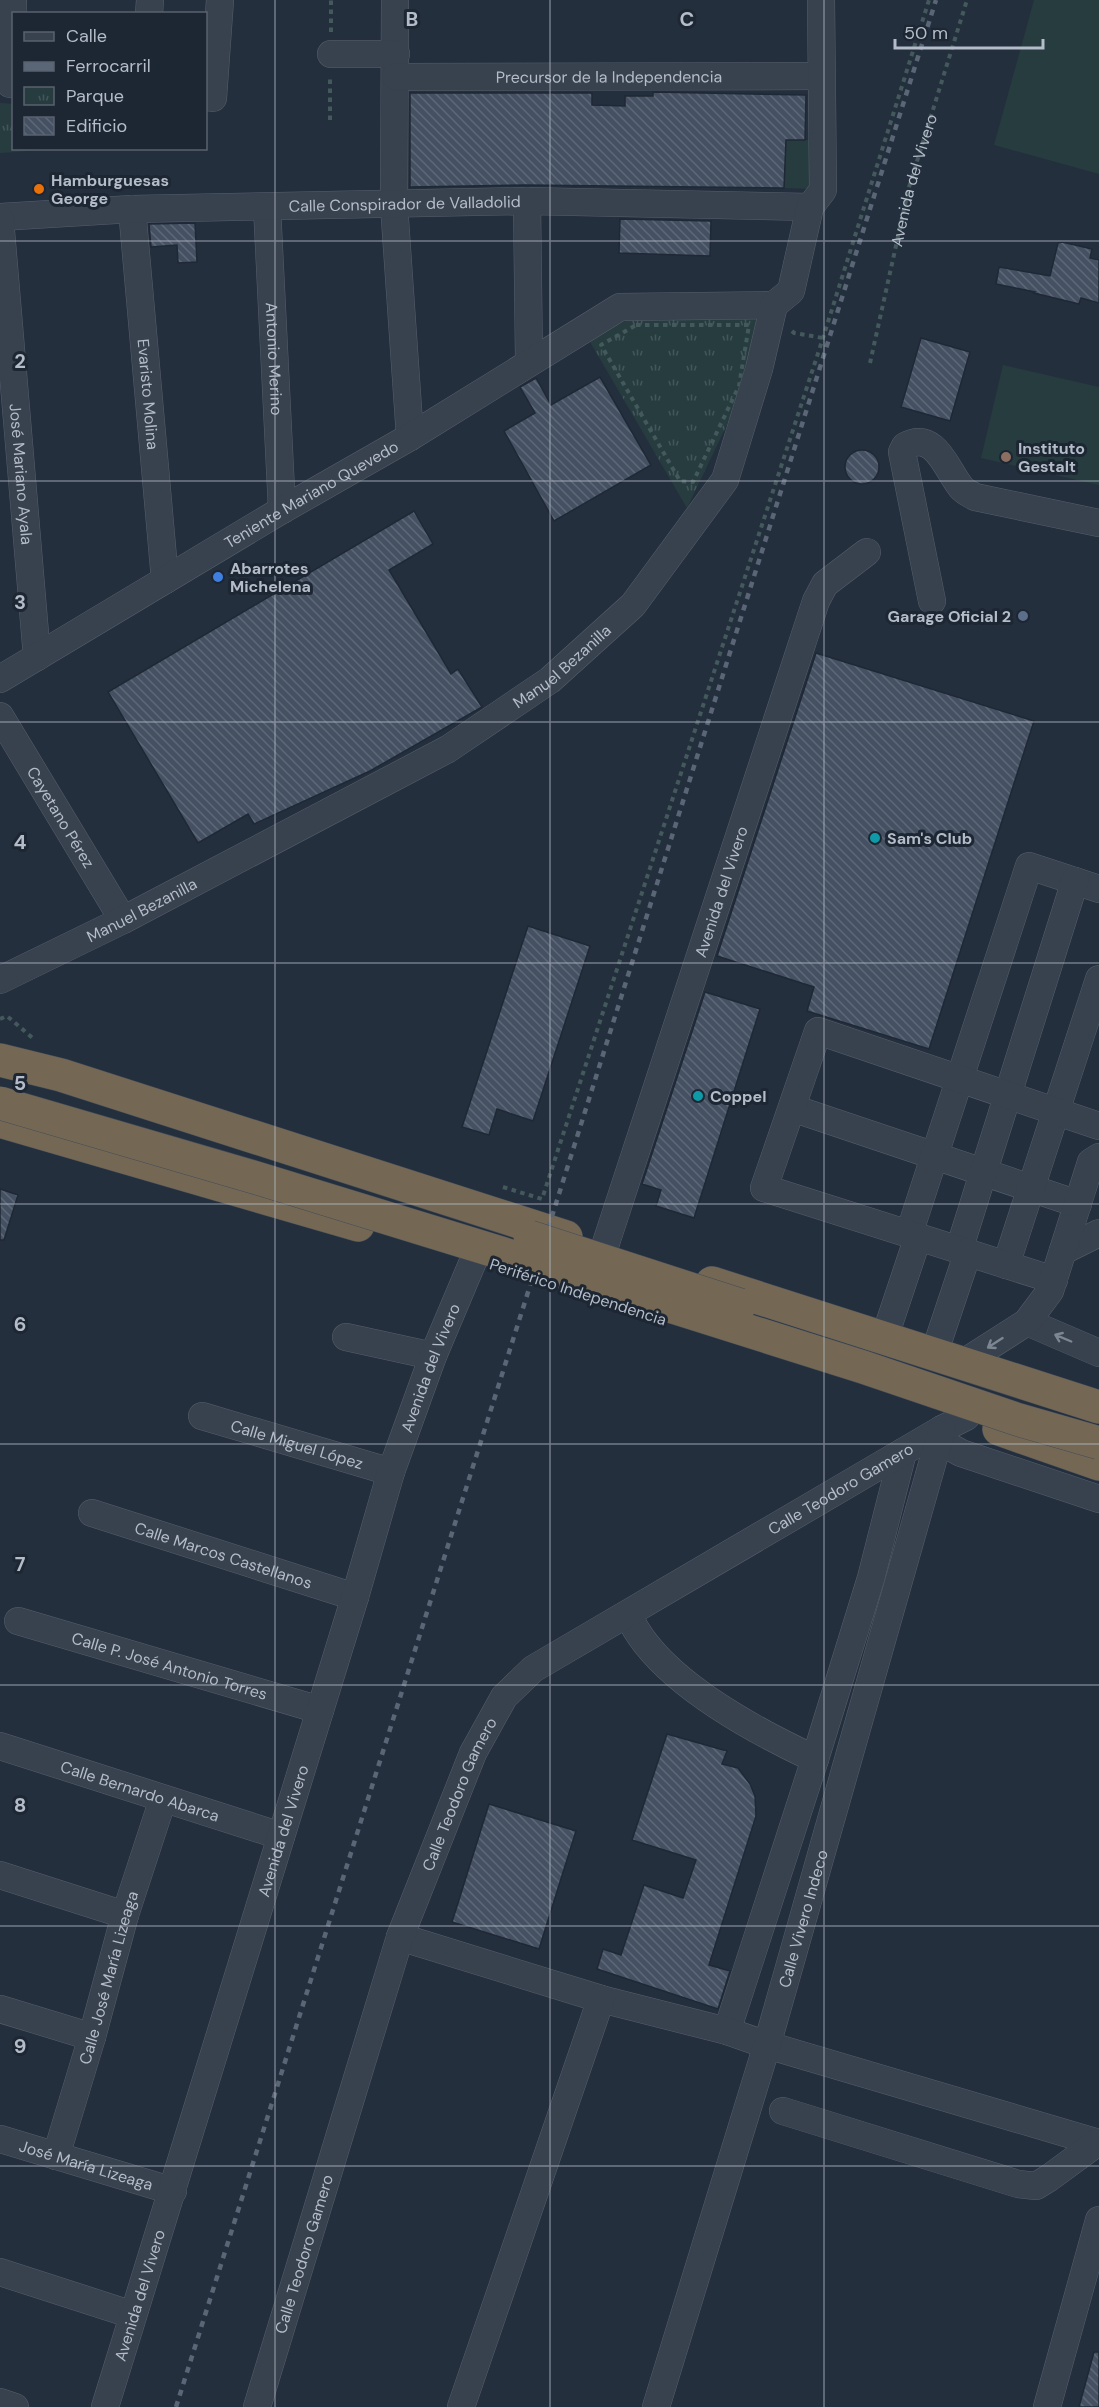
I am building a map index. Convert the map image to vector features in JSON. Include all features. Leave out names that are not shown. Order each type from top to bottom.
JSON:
[{"type":"highway","name":"Periférico Independencia","points":[[0,1060],[58,1075],[549,1256],[948,1428],[1099,1464]]},
{"type":"highway","points":[[0,1072],[56,1084],[1016,1419],[1099,1443]]},
{"type":"highway","points":[[0,1103],[260,1179],[549,1256],[1099,1420]]},
{"type":"highway","name":"Periférico Independencia","points":[[0,1121],[474,1259],[549,1256],[604,1249],[1099,1407]]},
{"type":"street","points":[[207,97],[213,98],[220,0]]},
{"type":"street","points":[[395,0],[394,205],[410,437]]},
{"type":"street","points":[[821,0],[821,76]]},
{"type":"street","points":[[8,83],[12,17]]},
{"type":"street","name":"Precursor de la Independencia","points":[[331,54],[396,65],[821,76]]},
{"type":"street","name":"Manuel Bezanilla","points":[[0,980],[123,920],[448,749],[550,680],[633,605],[725,480],[759,369],[774,305],[791,291],[810,207],[823,190],[821,76]]},
{"type":"street","points":[[527,201],[529,362]]},
{"type":"street","name":"Calle Conspirador de Valladolid","points":[[0,218],[132,209],[527,201],[810,207]]},
{"type":"street","name":"Antonio Merino","points":[[267,207],[282,510]]},
{"type":"street","name":"Evaristo Molina","points":[[132,209],[165,580]]},
{"type":"street","name":"José Mariano Ayala","points":[[0,218],[37,657]]},
{"type":"street","name":"Teniente Mariano Quevedo","points":[[0,679],[282,510],[410,437],[620,307],[774,305]]},
{"type":"street","points":[[932,601],[902,452],[905,446],[913,441],[921,442],[940,453],[961,488],[975,497],[1099,524]]},
{"type":"street","name":"Avenida del Vivero","points":[[604,1249],[816,601],[825,584],[867,552]]},
{"type":"street","name":"Cayetano Pérez","points":[[0,716],[123,920]]},
{"type":"street","points":[[878,1336],[1029,866],[1087,885],[1008,1096],[983,1172],[960,1250],[939,1356]]},
{"type":"street","points":[[1006,1264],[1099,979]]},
{"type":"street","points":[[1054,1280],[764,1188],[818,1031],[1099,1126]]},
{"type":"street","points":[[792,1108],[1078,1204]]},
{"type":"street","points":[[939,1356],[1028,1322],[1050,1291],[1091,1162],[1099,1157]]},
{"type":"street","points":[[1063,1251],[1099,1233]]},
{"type":"street","name":"Avenida del Vivero","points":[[105,2407],[355,1597],[391,1472],[433,1356],[474,1259]]},
{"type":"street","points":[[1028,1322],[1099,1353]]},
{"type":"street","points":[[346,1336],[433,1356]]},
{"type":"street","name":"Calle Miguel López","points":[[202,1416],[391,1472]]},
{"type":"street","points":[[948,1428],[961,1453],[1099,1499]]},
{"type":"street","name":"Calle Teodoro Gamero","points":[[257,2407],[400,1937],[473,1753],[504,1697],[533,1669],[903,1452],[948,1428]]},
{"type":"street","name":"Calle Vivero Indeco","points":[[656,2407],[767,2045],[948,1428]]},
{"type":"street","points":[[727,2031],[871,1578],[903,1452]]},
{"type":"street","name":"Calle Marcos Castellanos","points":[[92,1513],[355,1597]]},
{"type":"street","points":[[628,1614],[635,1630],[692,1690],[815,1759]]},
{"type":"street","name":"Calle P. José Antonio Torres","points":[[18,1621],[320,1710]]},
{"type":"street","name":"Calle Bernardo Abarca","points":[[0,1746],[281,1836]]},
{"type":"street","name":"Calle José María Lizeaga","points":[[56,2156],[92,2037],[124,1915],[163,1799]]},
{"type":"street","points":[[0,1875],[124,1915]]},
{"type":"street","points":[[400,1937],[601,1999],[727,2031],[767,2045],[1098,2142]]},
{"type":"street","points":[[461,2407],[601,1999]]},
{"type":"street","points":[[0,2009],[92,2037]]},
{"type":"street","points":[[783,2111],[1018,2184],[1036,2186],[1098,2142]]},
{"type":"street","name":"José María Lizeaga","points":[[0,2139],[173,2191]]},
{"type":"street","points":[[1047,2407],[1099,2220]]},
{"type":"street","points":[[0,2272],[133,2315]]},
{"type":"street","points":[[0,2402],[15,2407]]},
{"type":"path","points":[[496,1185],[542,1198],[823,338],[929,0]]},
{"type":"path","name":"Avenida del Vivero","points":[[870,363],[909,187],[967,0]]},
{"type":"path","points":[[749,324],[749,332],[739,386],[693,482],[680,481],[601,345],[636,326],[749,324]]},
{"type":"path","points":[[0,1019],[8,1016],[34,1040],[45,1044]]},
{"type":"green space","points":[[1034,0],[1099,0],[1099,174],[994,145]]},
{"type":"green space","points":[[0,103],[12,104],[12,150],[40,150],[0,153]]},
{"type":"green space","points":[[785,140],[814,140],[813,189],[784,188]]},
{"type":"green space","points":[[635,316],[757,318],[742,393],[687,508],[589,340]]},
{"type":"green space","points":[[1003,365],[1099,387],[1099,485],[981,458]]},
{"type":"building","points":[[653,92],[806,95],[805,140],[786,140],[784,188],[526,185],[410,187],[410,93],[592,93],[592,105],[625,106],[625,96],[653,96]]},
{"type":"building","points":[[620,219],[711,221],[710,256],[619,253]]},
{"type":"building","points":[[195,223],[197,262],[178,263],[177,245],[151,247],[149,224]]},
{"type":"building","points":[[1058,243],[1092,249],[1090,258],[1099,260],[1099,303],[1081,298],[1079,304],[996,284],[999,267],[1050,276]]},
{"type":"building","points":[[921,338],[970,352],[950,421],[901,407]]},
{"type":"building","points":[[600,377],[651,465],[554,521],[504,431],[535,413],[520,387],[536,378],[551,405]]},
{"type":"building","points":[[862,450],[874,455],[879,467],[874,479],[862,484],[850,479],[845,467],[850,455]]},
{"type":"building","points":[[414,511],[433,544],[389,570],[451,674],[458,669],[482,707],[370,771],[254,824],[248,814],[198,843],[108,692]]},
{"type":"building","name":"Sam's Club","points":[[816,653],[1034,721],[929,1049],[807,1011],[814,987],[717,956]]},
{"type":"building","points":[[528,926],[590,946],[533,1121],[497,1109],[489,1135],[462,1127]]},
{"type":"building","name":"Coppel","points":[[705,992],[760,1009],[694,1218],[656,1206],[661,1190],[642,1184]]},
{"type":"building","points":[[0,1189],[18,1195],[4,1240],[0,1240]]},
{"type":"building","points":[[667,1734],[727,1751],[722,1764],[738,1768],[750,1784],[755,1796],[756,1816],[709,1965],[730,1971],[718,2009],[597,1969],[603,1949],[621,1955],[644,1885],[683,1898],[696,1860],[632,1840]]},
{"type":"building","points":[[489,1804],[576,1831],[539,1949],[452,1922]]},
{"type":"building","points":[[1094,2352],[1099,2352],[1099,2407],[1079,2407]]},
{"type":"railway","points":[[176,2407],[936,0]]},
{"type":"place","name":"Hamburguesas George","points":[[39,189]]},
{"type":"place","name":"Instituto Gestalt","points":[[1006,457]]},
{"type":"place","name":"Abarrotes Michelena","points":[[218,577]]},
{"type":"place","name":"Garage Oficial 2","points":[[1023,616]]},
{"type":"place","name":"Sam's Club","points":[[875,838]]},
{"type":"place","name":"Coppel","points":[[698,1096]]}]
